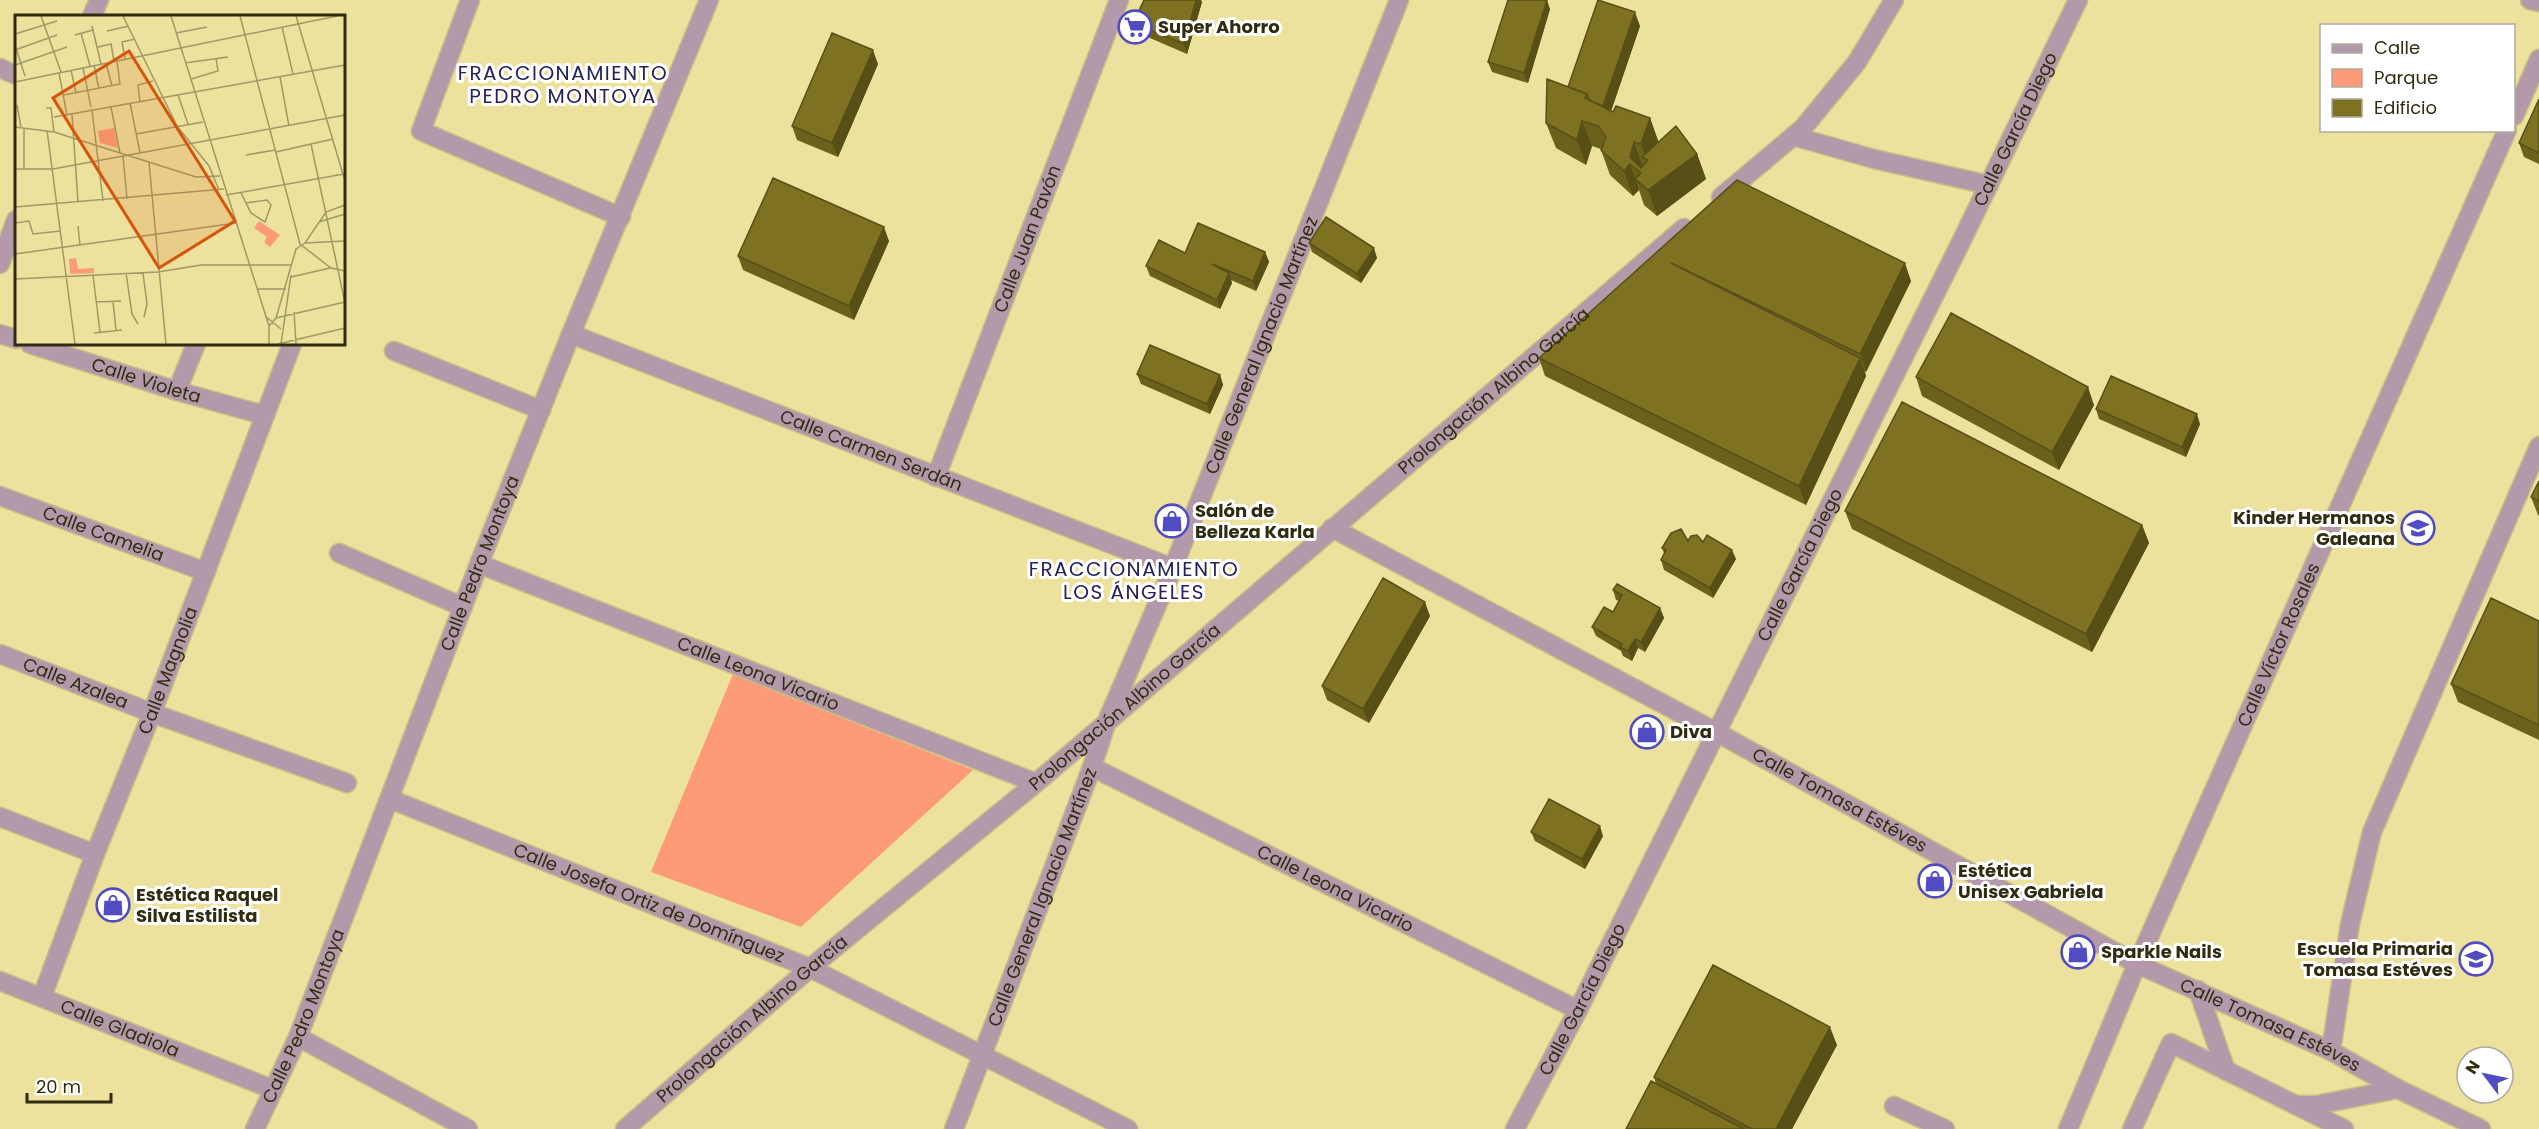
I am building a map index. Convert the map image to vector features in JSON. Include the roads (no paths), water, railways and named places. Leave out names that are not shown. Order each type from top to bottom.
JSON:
[{"type":"street","points":[[92,15],[99,0]]},
{"type":"street","points":[[470,0],[421,131],[621,217]]},
{"type":"street","name":"Calle Pedro Montoya","points":[[255,1129],[297,1037],[479,564],[709,0]]},
{"type":"street","name":"Calle Juan Pavón","points":[[936,477],[1119,0]]},
{"type":"street","name":"Calle General Ignacio Martínez","points":[[954,1129],[1092,767],[1107,721],[1173,568],[1399,0]]},
{"type":"street","points":[[1712,205],[1803,128],[1857,62],[1894,0]]},
{"type":"street","name":"Calle García Diego","points":[[1515,1129],[1578,1010],[1989,185],[2078,0]]},
{"type":"street","points":[[2530,0],[2539,2]]},
{"type":"street","points":[[2515,114],[2539,59]]},
{"type":"street","points":[[0,68],[15,75]]},
{"type":"street","name":"Calle Víctor Rosales","points":[[2068,1129],[2137,964],[2506,132]]},
{"type":"street","points":[[1793,136],[1874,159],[1989,185]]},
{"type":"street","name":"Prolongación Albino García","points":[[625,1129],[810,968],[1036,783],[1694,220]]},
{"type":"street","points":[[0,264],[10,224]]},
{"type":"street","points":[[0,334],[15,339]]},
{"type":"street","name":"Calle Carmen Serdán","points":[[571,334],[1173,568]]},
{"type":"street","name":"Calle Violeta","points":[[33,345],[177,391],[264,415]]},
{"type":"street","points":[[177,391],[196,345]]},
{"type":"street","name":"Calle Magnolia","points":[[42,997],[292,345]]},
{"type":"street","points":[[394,351],[541,410]]},
{"type":"street","points":[[2331,1051],[2350,924],[2372,832],[2539,446]]},
{"type":"street","name":"Calle Camelia","points":[[0,496],[206,572]]},
{"type":"street","name":"Calle Tomasa Estéves","points":[[1332,528],[1716,732],[2137,964],[2331,1051],[2398,1089],[2481,1129]]},
{"type":"street","points":[[339,553],[464,607]]},
{"type":"street","name":"Calle Leona Vicario","points":[[479,564],[1036,783]]},
{"type":"street","name":"Calle Azalea","points":[[0,654],[152,713]]},
{"type":"street","points":[[152,713],[347,783]]},
{"type":"street","name":"Calle Leona Vicario","points":[[1092,767],[1578,1010]]},
{"type":"street","name":"Calle Josefa Ortiz de Domínguez","points":[[390,799],[810,968],[1128,1129]]},
{"type":"street","points":[[0,817],[95,854]]},
{"type":"street","name":"Calle Gladiola","points":[[0,981],[272,1089]]},
{"type":"street","points":[[2198,990],[2226,1071]]},
{"type":"street","points":[[297,1037],[468,1129]]},
{"type":"street","points":[[2132,1129],[2171,1043],[2343,1129]]},
{"type":"street","points":[[2294,1105],[2316,1105],[2398,1089]]},
{"type":"street","points":[[1894,1106],[1946,1129]]},
{"type":"place","name":"Super Ahorro","points":[[1135,27]]},
{"type":"place","name":"Salón de Belleza Karla","points":[[1172,521]]},
{"type":"place","name":"Kinder Hermanos Galeana","points":[[2418,528]]},
{"type":"place","name":"Diva","points":[[1647,732]]},
{"type":"place","name":"Estética Unisex Gabriela","points":[[1935,881]]},
{"type":"place","name":"Estética Raquel Silva Estilista","points":[[113,905]]},
{"type":"place","name":"Sparkle Nails","points":[[2078,952]]},
{"type":"place","name":"Escuela Primaria Tomasa Estéves","points":[[2476,959]]},
{"type":"district","name":"FRACCIONAMIENTO PEDRO MONTOYA","points":[[563,84]]},
{"type":"district","name":"FRACCIONAMIENTO LOS ÁNGELES","points":[[1134,580]]}]
